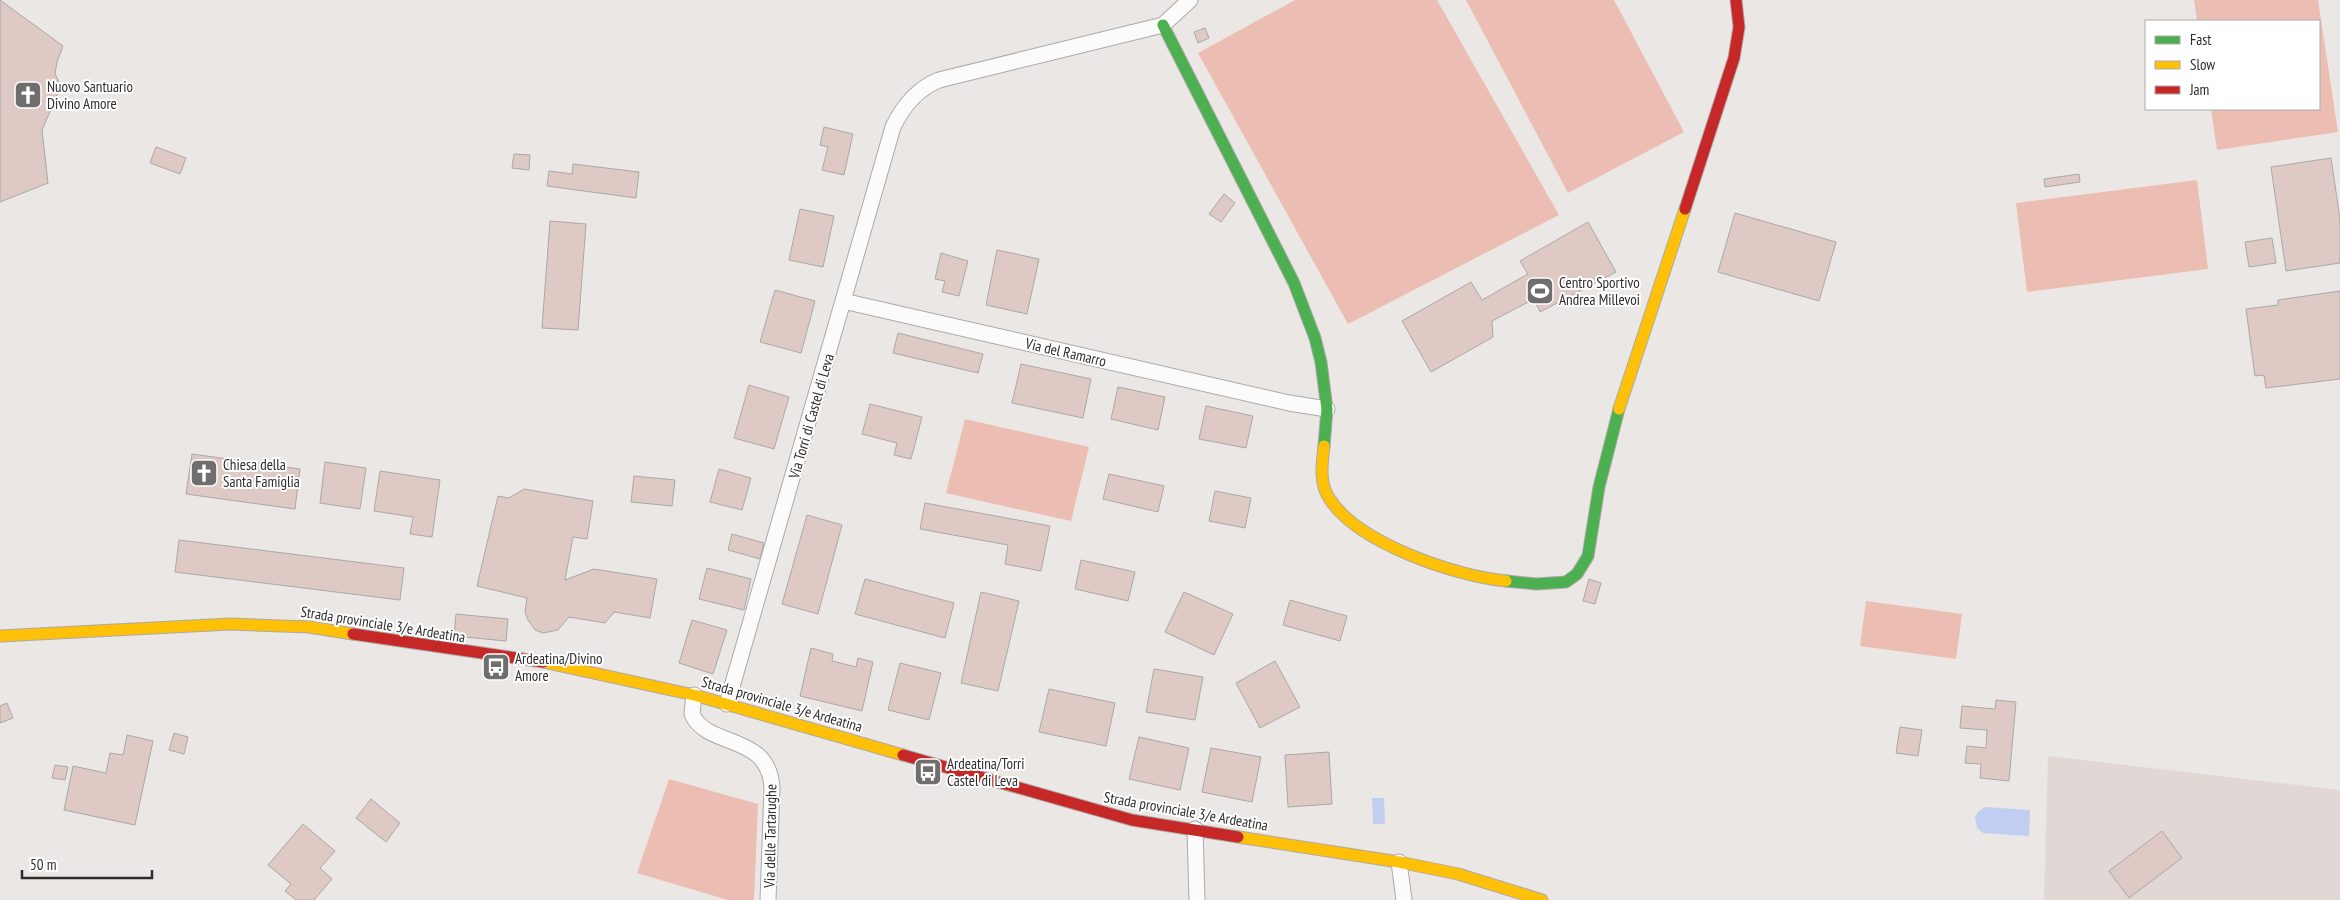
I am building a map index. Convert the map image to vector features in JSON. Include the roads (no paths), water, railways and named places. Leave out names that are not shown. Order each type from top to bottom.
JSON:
[{"type":"main road","points":[[1163,25],[1294,283],[1315,338],[1322,370],[1327,409],[1321,482],[1328,497],[1338,510],[1370,535],[1400,551],[1427,562],[1480,577],[1517,583],[1551,584],[1566,582],[1577,574],[1588,556],[1599,487],[1618,413],[1734,58],[1738,39],[1736,0]]},
{"type":"main road","name":"Strada provinciale 3/e Ardeatina","points":[[0,636],[230,624],[294,625],[550,663],[694,695],[1132,820],[1399,862],[1458,874],[1542,900]]},
{"type":"street","points":[[1163,25],[1190,0]]},
{"type":"street","name":"Via Torri di Castel di Leva","points":[[727,704],[893,126],[911,99],[925,87],[939,80],[1163,25]]},
{"type":"street","name":"Via del Ramarro","points":[[843,301],[1327,409]]},
{"type":"street","name":"Via delle Tartarughe","points":[[694,695],[692,714],[698,723],[752,750],[762,759],[769,770],[772,788],[768,900]]},
{"type":"street","points":[[1195,830],[1197,900]]},
{"type":"street","points":[[1399,862],[1404,900]]},
{"type":"water","points":[[1372,798],[1384,798],[1385,824],[1373,824]]},
{"type":"water","points":[[1985,807],[2030,810],[2029,836],[1983,833],[1977,828],[1975,817]]},
{"type":"place","name":"Nuovo Santuario Divino Amore","points":[[28,95]]},
{"type":"place","name":"Centro Sportivo Andrea Millevoi","points":[[1540,291]]},
{"type":"place","name":"Chiesa della Santa Famiglia","points":[[204,473]]},
{"type":"place","name":"Ardeatina/Divino Amore","points":[[496,667]]},
{"type":"place","name":"Ardeatina/Torri Castel di Leva","points":[[928,772]]}]
